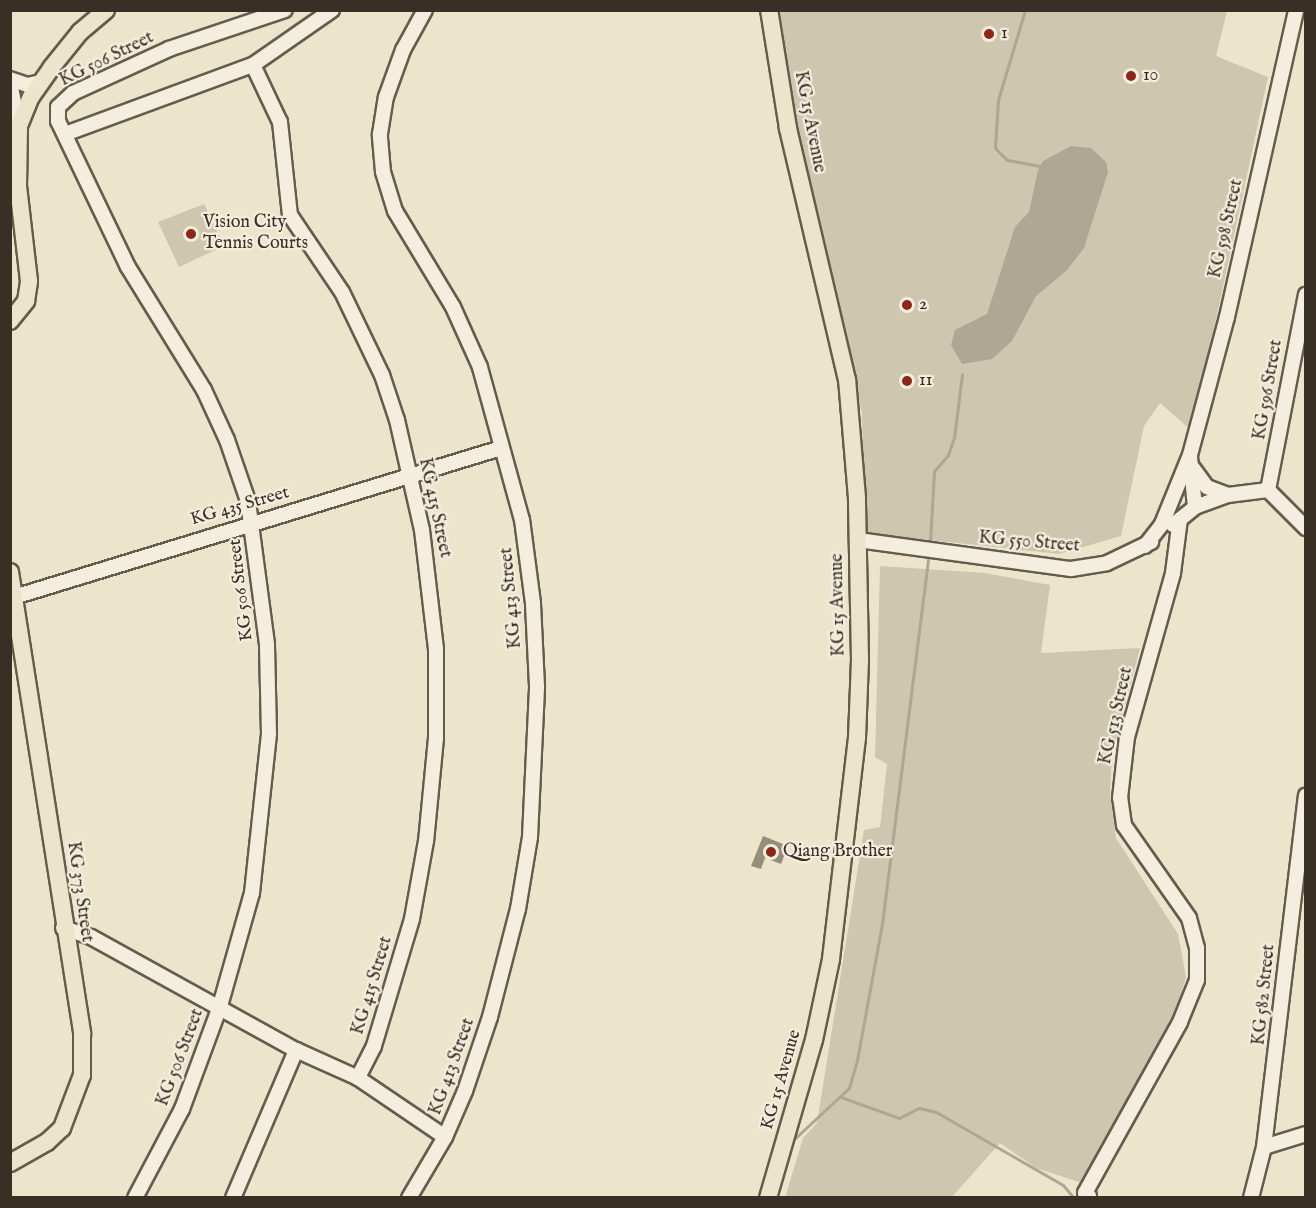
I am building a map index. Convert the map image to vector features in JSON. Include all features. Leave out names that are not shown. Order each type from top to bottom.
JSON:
[{"type":"main road","name":"KG 15 Avenue","points":[[768,1197],[814,1040],[831,959],[857,738],[858,540],[847,380],[788,128],[769,10]]},
{"type":"main road","points":[[12,316],[26,301],[29,282],[18,186],[20,126],[41,82],[98,13]]},
{"type":"main road","points":[[10,572],[14,597]]},
{"type":"main road","name":"KG 373 Street","points":[[10,1163],[47,1142],[62,1128],[82,1075],[82,1034],[63,928],[14,597]]},
{"type":"street","name":"KG 506 Street","points":[[135,1197],[182,1109],[220,1006],[252,893],[269,734],[265,615],[252,525],[238,470],[204,390],[128,267],[58,121],[58,107],[73,93],[206,34],[285,10]]},
{"type":"street","points":[[65,134],[253,65],[306,33],[332,10]]},
{"type":"street","name":"KG 413 Street","points":[[409,1197],[445,1137],[490,1017],[518,909],[530,837],[536,697],[533,603],[522,520],[480,367],[453,307],[395,211],[383,172],[380,134],[386,97],[403,50],[425,10]]},
{"type":"street","name":"KG 598 Street","points":[[1145,546],[1162,524],[1190,460],[1227,317],[1296,10]]},
{"type":"street","name":"KG 415 Street","points":[[253,65],[280,122],[290,215],[342,292],[365,336],[397,420],[430,583],[436,738],[426,841],[412,919],[374,1046],[358,1078]]},
{"type":"street","points":[[20,126],[10,81],[27,85],[41,82]]},
{"type":"street","name":"KG 596 Street","points":[[1268,490],[1305,296]]},
{"type":"street","name":"KG 435 Street","points":[[14,597],[501,448]]},
{"type":"street","points":[[1190,460],[1207,487],[1228,495]]},
{"type":"street","name":"KG 598 Street","points":[[1190,460],[1195,507]]},
{"type":"street","points":[[1178,486],[1195,507]]},
{"type":"street","points":[[1268,490],[1305,528]]},
{"type":"street","name":"KG 550 Street","points":[[858,540],[1071,569],[1107,563],[1145,546],[1195,507],[1228,495],[1268,490]]},
{"type":"street","name":"KG 513 Street","points":[[1089,1196],[1085,1193],[1180,1022],[1197,980],[1197,948],[1189,918],[1124,825],[1120,798],[1124,754],[1173,573],[1180,519]]},
{"type":"street","name":"KG 582 Street","points":[[1251,1197],[1264,1147],[1305,795]]},
{"type":"street","points":[[63,928],[91,937],[220,1006],[296,1050],[358,1078],[445,1137]]},
{"type":"street","points":[[233,1197],[296,1050]]},
{"type":"street","points":[[1264,1147],[1305,1134]]},
{"type":"shaded area","points":[[778,11],[1227,11],[1216,56],[1268,77],[1192,431],[1160,403],[1144,426],[1121,536],[1059,554],[864,533],[862,413],[794,123]]},
{"type":"shaded area","points":[[1071,146],[1091,148],[1106,162],[1108,172],[1084,248],[1067,270],[1036,296],[1012,341],[992,359],[962,364],[951,345],[955,330],[987,314],[1015,227],[1029,212],[1038,170],[1043,161]]},
{"type":"shaded area","name":"Vision City Tennis Courts","points":[[204,204],[224,246],[179,267],[158,222]]},
{"type":"shaded area","points":[[880,566],[985,573],[1050,585],[1041,653],[1140,648],[1112,755],[1110,793],[1116,838],[1178,934],[1186,977],[1168,1036],[1082,1183],[1036,1168],[1000,1143],[952,1197],[785,1198],[803,1138],[817,1123],[864,830],[880,827],[887,764],[875,757]]},
{"type":"building","name":"Qiang Brother","points":[[763,836],[788,846],[781,864],[765,858],[761,869],[751,866]]},
{"type":"waterway","points":[[1025,10],[998,100],[995,148],[1007,160],[1040,166]]},
{"type":"waterway","points":[[930,541],[934,471],[948,455],[954,438],[962,375]]},
{"type":"waterway","points":[[793,1140],[849,1088],[857,1060],[882,924],[928,558]]},
{"type":"waterway","points":[[841,1097],[899,1118],[919,1108],[936,1112],[1063,1185],[1074,1198]]},
{"type":"place","name":"1","points":[[989,34]]},
{"type":"place","name":"10","points":[[1131,76]]},
{"type":"place","name":"Vision City Tennis Courts","points":[[191,234]]},
{"type":"place","name":"2","points":[[907,305]]},
{"type":"place","name":"11","points":[[907,381]]},
{"type":"place","name":"Qiang Brother","points":[[771,852]]}]
